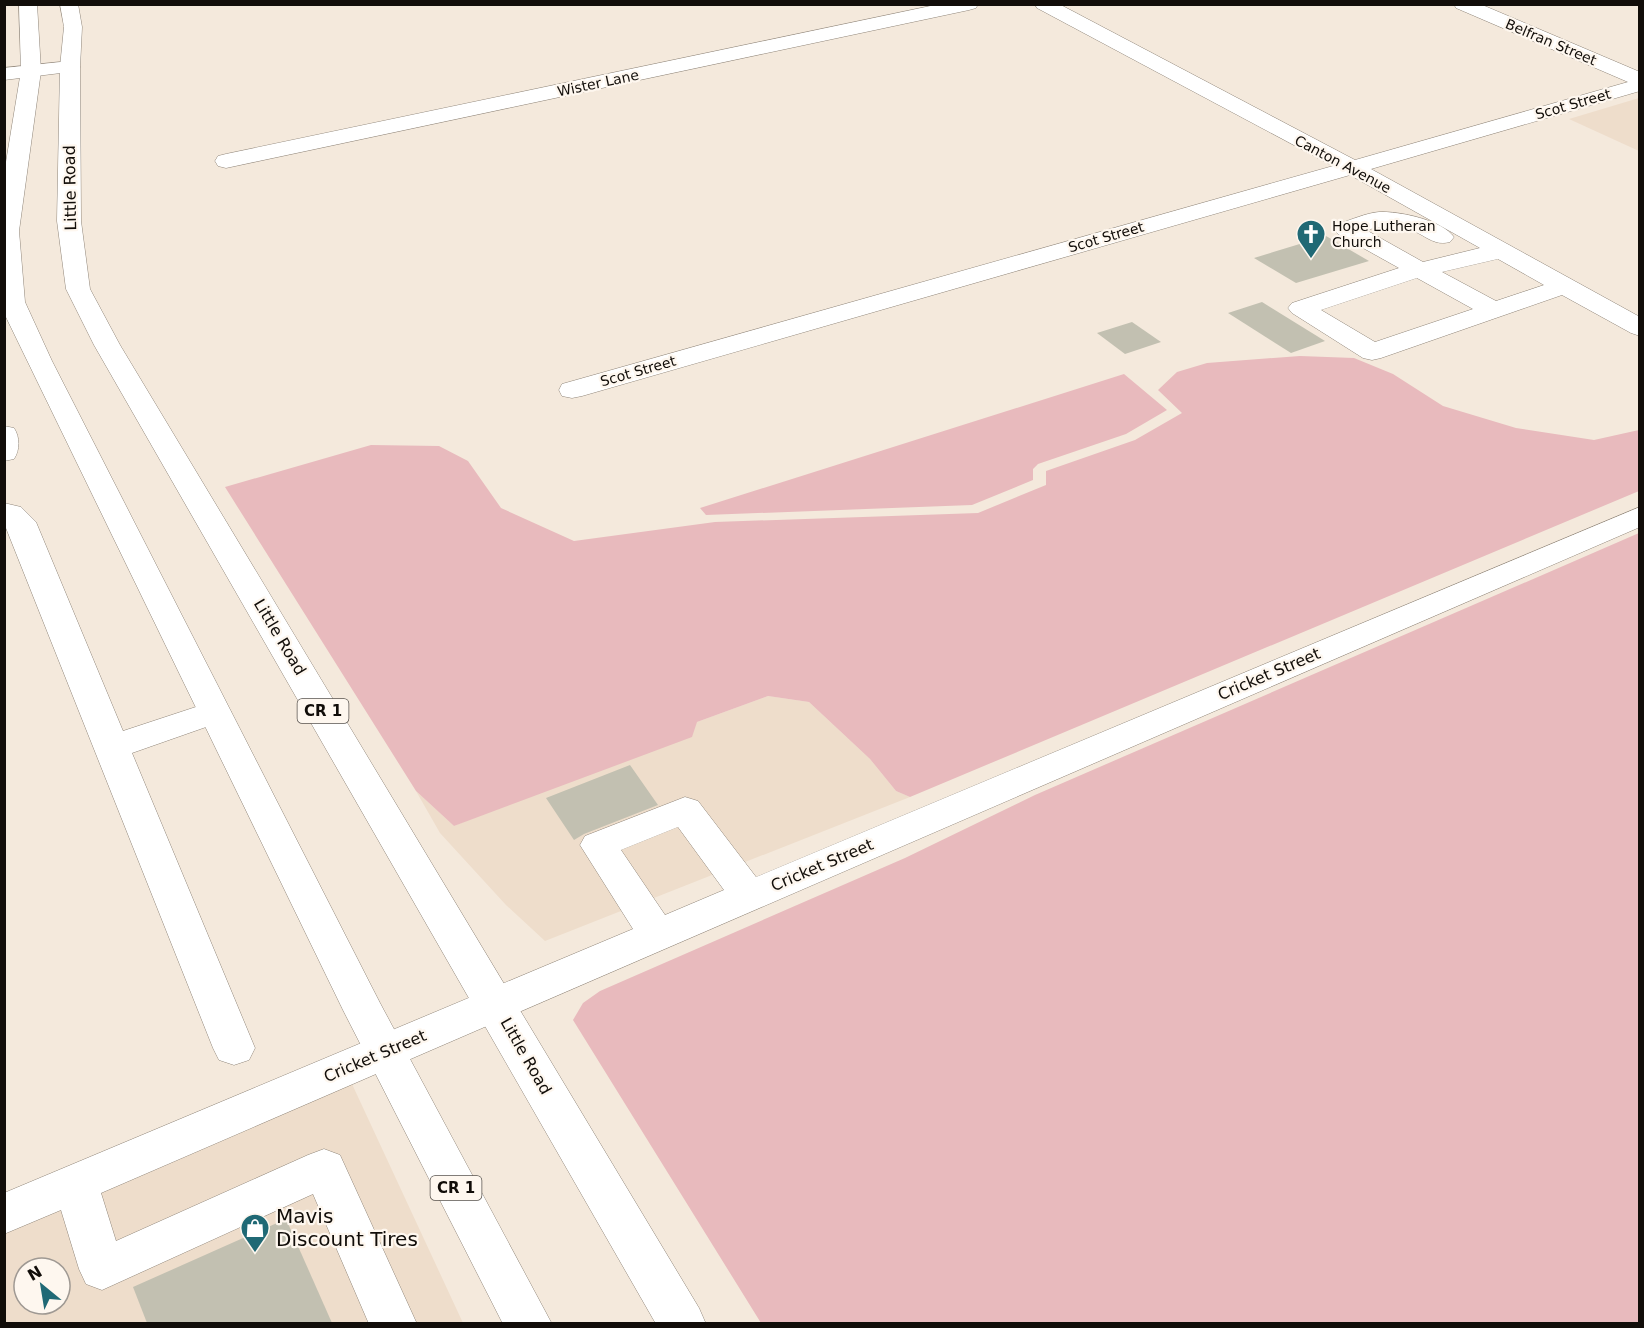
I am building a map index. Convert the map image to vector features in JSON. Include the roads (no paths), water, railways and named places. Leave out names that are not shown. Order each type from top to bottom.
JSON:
[{"type":"street","name":"CR 1","points":[[28,4],[31,71],[7,231],[12,302],[39,361],[363,1010],[528,1323]]},
{"type":"street","name":"Little Road","points":[[69,4],[73,27],[70,68],[69,221],[78,289],[107,345],[682,1323]]},
{"type":"street","name":"Wister Lane","points":[[226,161],[969,4]]},
{"type":"street","name":"Canton Avenue","points":[[1044,4],[1352,167],[1640,328]]},
{"type":"street","name":"Belfran Street","points":[[1463,4],[1640,80]]},
{"type":"street","points":[[4,74],[70,68]]},
{"type":"street","name":"Scot Street","points":[[572,390],[1640,86]]},
{"type":"street","points":[[1471,257],[1451,242],[1418,224],[1379,219],[1346,230],[1493,310]]},
{"type":"street","points":[[1500,251],[1418,270],[1301,308],[1372,352],[1564,286]]},
{"type":"street","points":[[4,434],[4,453]]},
{"type":"street","points":[[4,512],[10,513],[21,522],[234,1048]]},
{"type":"street","name":"Cricket Street","points":[[4,1214],[1640,516]]},
{"type":"street","points":[[112,747],[214,712]]},
{"type":"street","points":[[658,935],[598,845],[685,810],[749,896]]},
{"type":"street","points":[[75,1184],[102,1269],[324,1168],[393,1323]]},
{"type":"place","name":"Hope Lutheran Church","points":[[1311,260]]},
{"type":"place","name":"Mavis Discount Tires","points":[[255,1254]]}]
